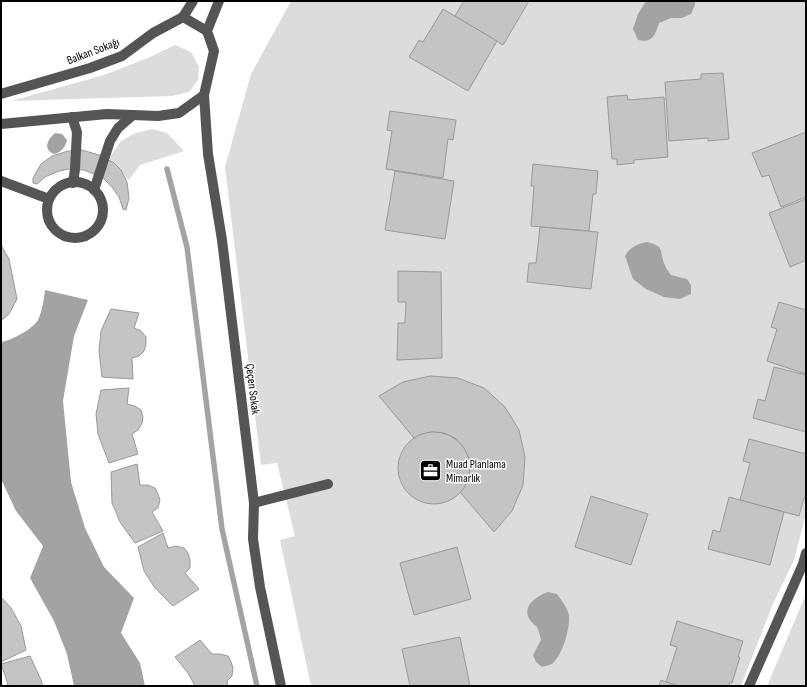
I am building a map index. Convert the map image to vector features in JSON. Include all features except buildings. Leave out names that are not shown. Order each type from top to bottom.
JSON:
[{"type":"street","points":[[193,1],[183,17],[207,31],[219,1]]},
{"type":"street","name":"Balkan Sokağı","points":[[1,94],[90,68],[122,56],[153,33],[183,17]]},
{"type":"street","name":"Çeçen Sokak","points":[[207,31],[214,51],[204,95],[208,154],[222,240],[254,503],[253,539],[260,586],[281,686]]},
{"type":"street","points":[[1,124],[107,114],[158,116],[179,113],[204,95]]},
{"type":"street","points":[[94,190],[110,141],[118,128],[133,115]]},
{"type":"street","points":[[72,117],[77,132],[73,183]]},
{"type":"street","points":[[1,181],[49,199]]},
{"type":"street","points":[[80,183],[94,190],[100,198],[102,216],[99,224],[93,232],[75,238],[66,237],[58,233],[47,218],[47,208],[49,199],[58,188],[65,184],[80,183]]},
{"type":"street","points":[[254,503],[328,484]]},
{"type":"street","points":[[749,686],[803,564],[806,553]]},
{"type":"shaded area","points":[[291,1],[806,1],[806,514],[794,560],[772,606],[741,686],[311,686],[280,540],[295,536],[277,463],[261,465],[225,167],[251,74]]},
{"type":"shaded area","points":[[646,1],[695,1],[695,5],[691,14],[682,18],[671,18],[659,23],[652,38],[643,41],[638,40],[633,29],[638,14]]},
{"type":"shaded area","points":[[175,45],[191,52],[199,67],[198,80],[189,92],[172,96],[11,101],[104,75],[150,57]]},
{"type":"shaded area","points":[[152,129],[167,133],[184,151],[140,165],[129,180],[109,159],[120,142],[133,134]]},
{"type":"shaded area","points":[[55,133],[62,134],[67,140],[62,149],[54,154],[50,152],[47,144]]},
{"type":"shaded area","points":[[647,242],[659,247],[665,266],[671,275],[687,279],[691,285],[691,294],[680,299],[664,297],[646,289],[633,279],[625,256],[634,246]]},
{"type":"shaded area","points":[[45,290],[88,300],[74,336],[63,401],[71,482],[85,528],[104,567],[134,598],[121,633],[140,663],[145,686],[74,686],[67,654],[54,621],[30,578],[43,546],[16,511],[1,479],[1,342],[21,334],[38,320],[41,313]]},
{"type":"shaded area","points":[[548,592],[557,594],[567,610],[569,621],[567,634],[560,654],[552,664],[542,667],[536,662],[533,655],[541,640],[540,635],[537,627],[530,620],[527,610],[535,599]]},
{"type":"shaded area","points":[[806,594],[806,686],[767,686]]},
{"type":"waterway","points":[[167,169],[187,247],[222,529],[257,686]]},
{"type":"place","name":"Muad Planlama Mimarlık","points":[[431,471]]}]
